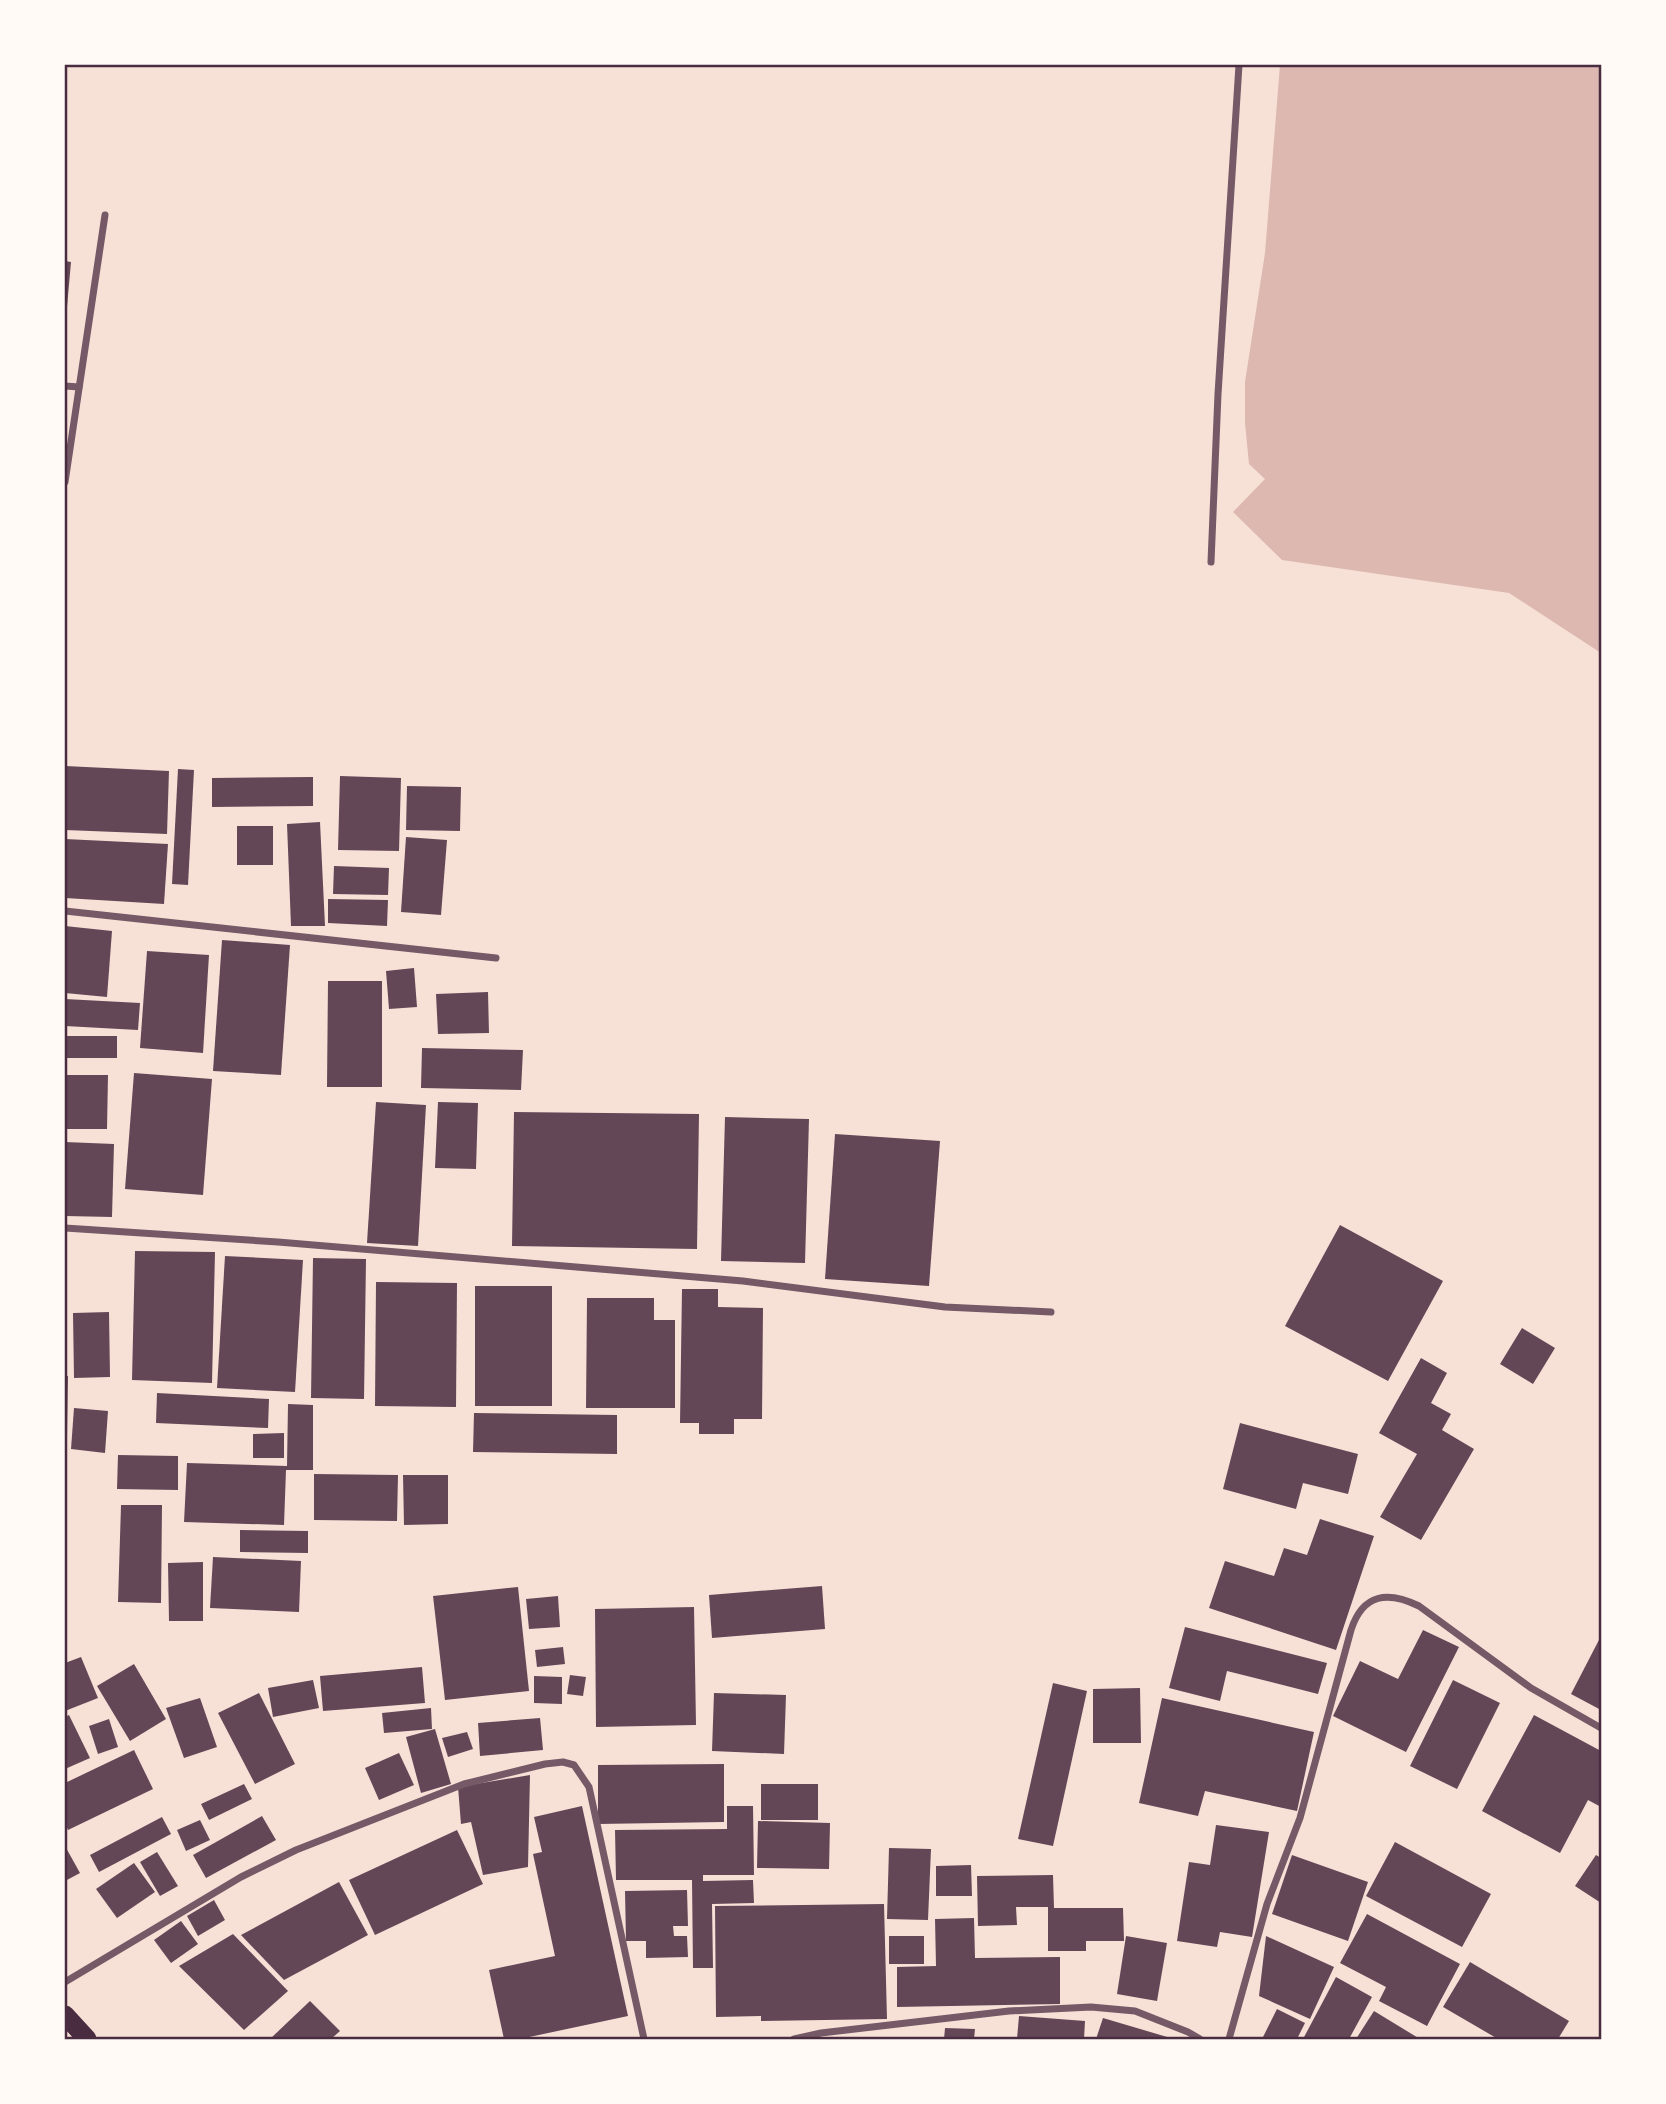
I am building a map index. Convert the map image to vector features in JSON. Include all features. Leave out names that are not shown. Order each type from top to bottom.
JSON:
[{"type":"highway","points":[[65,2015],[87,2039]]},
{"type":"street","points":[[1211,562],[1218,394],[1240,65]]},
{"type":"street","points":[[65,482],[105,215]]},
{"type":"street","points":[[65,386],[79,387]]},
{"type":"street","points":[[65,911],[496,958]]},
{"type":"street","points":[[65,1228],[278,1242],[730,1279],[945,1307],[1051,1311]]},
{"type":"street","points":[[1229,2039],[1268,1904],[1300,1818],[1351,1630],[1361,1608],[1375,1598],[1402,1598],[1419,1606],[1531,1688],[1601,1728]]},
{"type":"street","points":[[65,1982],[241,1877],[296,1850],[464,1784],[545,1763],[563,1762],[574,1765],[589,1787],[644,2039]]},
{"type":"street","points":[[794,2039],[821,2033],[1009,2011],[1091,2007],[1135,2011],[1200,2039]]},
{"type":"shaded area","points":[[1280,65],[1601,65],[1601,653],[1509,593],[1282,560],[1233,512],[1265,479],[1249,464],[1245,382],[1265,253]]},
{"type":"building","points":[[65,261],[71,262],[67,307],[65,307]]},
{"type":"building","points":[[65,766],[169,771],[167,834],[65,830]]},
{"type":"building","points":[[178,769],[194,770],[188,885],[172,884]]},
{"type":"building","points":[[340,776],[401,778],[399,851],[338,850]]},
{"type":"building","points":[[313,777],[313,806],[212,807],[212,778]]},
{"type":"building","points":[[407,786],[461,787],[460,831],[406,830]]},
{"type":"building","points":[[320,822],[325,926],[291,926],[287,824]]},
{"type":"building","points":[[237,826],[273,826],[273,865],[237,865]]},
{"type":"building","points":[[406,837],[447,840],[441,915],[401,912]]},
{"type":"building","points":[[65,839],[168,844],[164,904],[65,898]]},
{"type":"building","points":[[334,866],[389,868],[388,895],[333,894]]},
{"type":"building","points":[[328,899],[388,900],[387,926],[328,923]]},
{"type":"building","points":[[65,926],[112,931],[107,997],[65,993]]},
{"type":"building","points":[[222,940],[290,945],[281,1075],[213,1071]]},
{"type":"building","points":[[147,951],[209,955],[203,1053],[140,1048]]},
{"type":"building","points":[[414,968],[417,1007],[389,1009],[386,971]]},
{"type":"building","points":[[328,981],[382,981],[382,1087],[327,1087]]},
{"type":"building","points":[[488,992],[489,1033],[438,1034],[436,994]]},
{"type":"building","points":[[65,999],[140,1003],[138,1030],[65,1026]]},
{"type":"building","points":[[65,1036],[117,1036],[117,1058],[65,1058]]},
{"type":"building","points":[[422,1048],[523,1050],[521,1090],[421,1088]]},
{"type":"building","points":[[134,1073],[212,1079],[203,1195],[125,1189]]},
{"type":"building","points":[[65,1075],[108,1075],[107,1129],[65,1129]]},
{"type":"building","points":[[376,1102],[426,1105],[418,1246],[367,1243]]},
{"type":"building","points":[[438,1102],[478,1103],[476,1169],[435,1168]]},
{"type":"building","points":[[514,1112],[699,1114],[697,1249],[512,1246]]},
{"type":"building","points":[[725,1117],[809,1119],[805,1263],[721,1261]]},
{"type":"building","points":[[835,1134],[940,1141],[929,1286],[825,1279]]},
{"type":"building","points":[[65,1142],[114,1144],[112,1217],[65,1216]]},
{"type":"building","points":[[1340,1225],[1443,1281],[1388,1381],[1285,1326]]},
{"type":"building","points":[[135,1251],[215,1252],[212,1383],[132,1380]]},
{"type":"building","points":[[225,1256],[303,1260],[295,1392],[217,1388]]},
{"type":"building","points":[[313,1258],[366,1259],[364,1399],[311,1398]]},
{"type":"building","points":[[376,1282],[457,1283],[456,1407],[375,1406]]},
{"type":"building","points":[[475,1286],[552,1286],[552,1406],[475,1406]]},
{"type":"building","points":[[682,1289],[718,1289],[718,1307],[763,1308],[762,1419],[734,1419],[734,1434],[699,1434],[699,1423],[680,1423]]},
{"type":"building","points":[[587,1298],[654,1298],[654,1320],[675,1320],[675,1408],[586,1408]]},
{"type":"building","points":[[109,1312],[110,1377],[74,1378],[73,1313]]},
{"type":"building","points":[[1522,1328],[1555,1348],[1533,1384],[1500,1364]]},
{"type":"building","points":[[1421,1358],[1447,1373],[1431,1403],[1451,1414],[1442,1430],[1474,1449],[1421,1540],[1380,1517],[1417,1454],[1379,1433]]},
{"type":"building","points":[[65,1376],[68,1376],[67,1435],[65,1435]]},
{"type":"building","points":[[157,1393],[269,1399],[268,1428],[156,1423]]},
{"type":"building","points":[[288,1404],[313,1405],[313,1470],[286,1470],[284,1525],[184,1522],[187,1463],[287,1466]]},
{"type":"building","points":[[74,1408],[108,1411],[105,1453],[71,1449]]},
{"type":"building","points":[[474,1413],[617,1415],[617,1454],[473,1452]]},
{"type":"building","points":[[1240,1423],[1358,1454],[1348,1494],[1303,1483],[1296,1509],[1223,1489]]},
{"type":"building","points":[[284,1433],[284,1458],[253,1458],[253,1434]]},
{"type":"building","points":[[118,1455],[178,1456],[178,1490],[117,1489]]},
{"type":"building","points":[[314,1474],[398,1475],[397,1521],[314,1520]]},
{"type":"building","points":[[403,1475],[448,1475],[448,1524],[404,1525]]},
{"type":"building","points":[[121,1505],[162,1505],[161,1603],[118,1602]]},
{"type":"building","points":[[1320,1519],[1374,1536],[1336,1650],[1209,1608],[1225,1561],[1274,1576],[1284,1548],[1307,1555]]},
{"type":"building","points":[[240,1530],[308,1531],[308,1553],[240,1552]]},
{"type":"building","points":[[213,1557],[301,1561],[299,1612],[210,1608]]},
{"type":"building","points":[[203,1562],[203,1621],[169,1621],[168,1563]]},
{"type":"building","points":[[822,1586],[825,1629],[712,1638],[709,1595]]},
{"type":"building","points":[[518,1587],[529,1691],[445,1700],[433,1596]]},
{"type":"building","points":[[558,1596],[560,1627],[529,1629],[526,1599]]},
{"type":"building","points":[[694,1607],[696,1725],[596,1727],[595,1609]]},
{"type":"building","points":[[1185,1627],[1327,1663],[1318,1694],[1227,1671],[1220,1701],[1169,1688]]},
{"type":"building","points":[[1423,1630],[1459,1647],[1406,1752],[1333,1716],[1360,1661],[1398,1679]]},
{"type":"building","points":[[1601,1636],[1601,1710],[1571,1694]]},
{"type":"building","points":[[563,1647],[565,1664],[537,1667],[535,1650]]},
{"type":"building","points":[[81,1657],[98,1698],[65,1711],[65,1663]]},
{"type":"building","points":[[134,1664],[166,1719],[130,1741],[97,1686]]},
{"type":"building","points":[[422,1667],[425,1703],[323,1711],[320,1676]]},
{"type":"building","points":[[570,1675],[586,1677],[583,1696],[567,1694]]},
{"type":"building","points":[[534,1676],[562,1677],[562,1704],[534,1703]]},
{"type":"building","points":[[313,1680],[319,1708],[273,1717],[268,1688]]},
{"type":"building","points":[[1453,1680],[1500,1703],[1457,1789],[1410,1766]]},
{"type":"building","points":[[1053,1683],[1087,1691],[1053,1846],[1018,1839]]},
{"type":"building","points":[[1140,1688],[1141,1743],[1093,1743],[1093,1689]]},
{"type":"building","points":[[259,1693],[295,1764],[255,1784],[218,1713]]},
{"type":"building","points":[[714,1693],[786,1695],[784,1754],[712,1751]]},
{"type":"building","points":[[200,1698],[217,1747],[184,1758],[166,1708]]},
{"type":"building","points":[[1162,1698],[1314,1732],[1297,1811],[1205,1791],[1198,1816],[1139,1803]]},
{"type":"building","points":[[431,1708],[432,1729],[384,1733],[382,1713]]},
{"type":"building","points":[[69,1715],[90,1758],[65,1769],[65,1717]]},
{"type":"building","points":[[1534,1715],[1601,1751],[1601,1807],[1588,1800],[1560,1853],[1482,1811]]},
{"type":"building","points":[[540,1718],[543,1750],[480,1756],[478,1723]]},
{"type":"building","points":[[109,1719],[118,1747],[98,1754],[89,1726]]},
{"type":"building","points":[[435,1729],[451,1784],[421,1793],[406,1737]]},
{"type":"building","points":[[467,1732],[473,1749],[448,1757],[442,1738]]},
{"type":"building","points":[[134,1750],[153,1789],[68,1830],[65,1823],[65,1783]]},
{"type":"building","points":[[399,1753],[414,1785],[379,1800],[365,1768]]},
{"type":"building","points":[[724,1764],[724,1822],[598,1824],[598,1765]]},
{"type":"building","points":[[530,1775],[528,1867],[483,1875],[471,1822],[461,1824],[458,1787]]},
{"type":"building","points":[[244,1784],[252,1799],[209,1820],[201,1804]]},
{"type":"building","points":[[761,1784],[818,1784],[818,1820],[761,1820]]},
{"type":"building","points":[[582,1806],[628,2016],[520,2039],[504,2039],[489,1970],[555,1956],[533,1854],[542,1852],[534,1817]]},
{"type":"building","points":[[727,1806],[753,1806],[754,1875],[703,1875],[703,1881],[753,1880],[754,1903],[712,1904],[713,1968],[693,1968],[692,1880],[616,1880],[615,1830],[727,1829]]},
{"type":"building","points":[[262,1816],[276,1840],[206,1878],[193,1855]]},
{"type":"building","points":[[162,1817],[171,1834],[99,1872],[90,1855]]},
{"type":"building","points":[[200,1820],[210,1840],[186,1851],[177,1830]]},
{"type":"building","points":[[758,1821],[830,1823],[829,1869],[757,1868]]},
{"type":"building","points":[[1216,1825],[1269,1832],[1252,1937],[1220,1932],[1217,1947],[1177,1941],[1189,1862],[1210,1865]]},
{"type":"building","points":[[457,1830],[483,1884],[375,1935],[349,1880]]},
{"type":"building","points":[[1395,1842],[1491,1894],[1462,1947],[1366,1896]]},
{"type":"building","points":[[65,1846],[80,1873],[65,1881]]},
{"type":"building","points":[[889,1848],[931,1849],[928,1920],[887,1919]]},
{"type":"building","points":[[157,1852],[178,1886],[160,1896],[140,1862]]},
{"type":"building","points":[[1292,1855],[1368,1882],[1348,1941],[1272,1914]]},
{"type":"building","points":[[1596,1855],[1601,1858],[1601,1903],[1575,1886]]},
{"type":"building","points":[[134,1863],[155,1892],[117,1918],[96,1889]]},
{"type":"building","points":[[971,1865],[972,1896],[936,1896],[936,1866]]},
{"type":"building","points":[[1053,1875],[1054,1908],[1123,1908],[1124,1941],[1086,1941],[1086,1951],[1048,1951],[1048,1907],[1016,1907],[1017,1925],[978,1926],[977,1876]]},
{"type":"building","points":[[339,1882],[368,1935],[284,1980],[241,1935]]},
{"type":"building","points":[[687,1890],[688,1926],[673,1926],[674,1936],[687,1936],[688,1957],[646,1958],[646,1941],[626,1941],[625,1891]]},
{"type":"building","points":[[214,1900],[225,1920],[198,1936],[187,1916]]},
{"type":"building","points":[[884,1904],[887,2019],[761,2021],[761,2016],[716,2017],[715,1906]]},
{"type":"building","points":[[1367,1914],[1460,1964],[1427,2026],[1379,2001],[1386,1987],[1340,1963]]},
{"type":"building","points":[[974,1918],[975,1958],[1060,1957],[1060,2004],[897,2007],[897,1967],[936,1966],[935,1919]]},
{"type":"building","points":[[181,1921],[198,1944],[171,1963],[154,1940]]},
{"type":"building","points":[[233,1934],[288,1991],[244,2030],[179,1966]]},
{"type":"building","points":[[889,1936],[924,1936],[924,1964],[889,1964]]},
{"type":"building","points":[[1126,1936],[1167,1943],[1157,2001],[1117,1994]]},
{"type":"building","points":[[1266,1936],[1334,1967],[1310,2019],[1259,1996]]},
{"type":"building","points":[[1470,1962],[1569,2021],[1558,2039],[1498,2039],[1443,2007]]},
{"type":"building","points":[[1336,1977],[1372,1997],[1349,2039],[1303,2039]]},
{"type":"building","points":[[310,2001],[340,2031],[331,2039],[270,2039]]},
{"type":"building","points":[[1277,2009],[1305,2023],[1297,2039],[1262,2039]]},
{"type":"building","points":[[1374,2011],[1420,2039],[1356,2039]]},
{"type":"building","points":[[1019,2016],[1085,2021],[1084,2039],[1017,2039]]},
{"type":"building","points":[[1103,2018],[1174,2039],[1096,2039]]},
{"type":"building","points":[[945,2028],[975,2029],[974,2039],[944,2039]]}]
